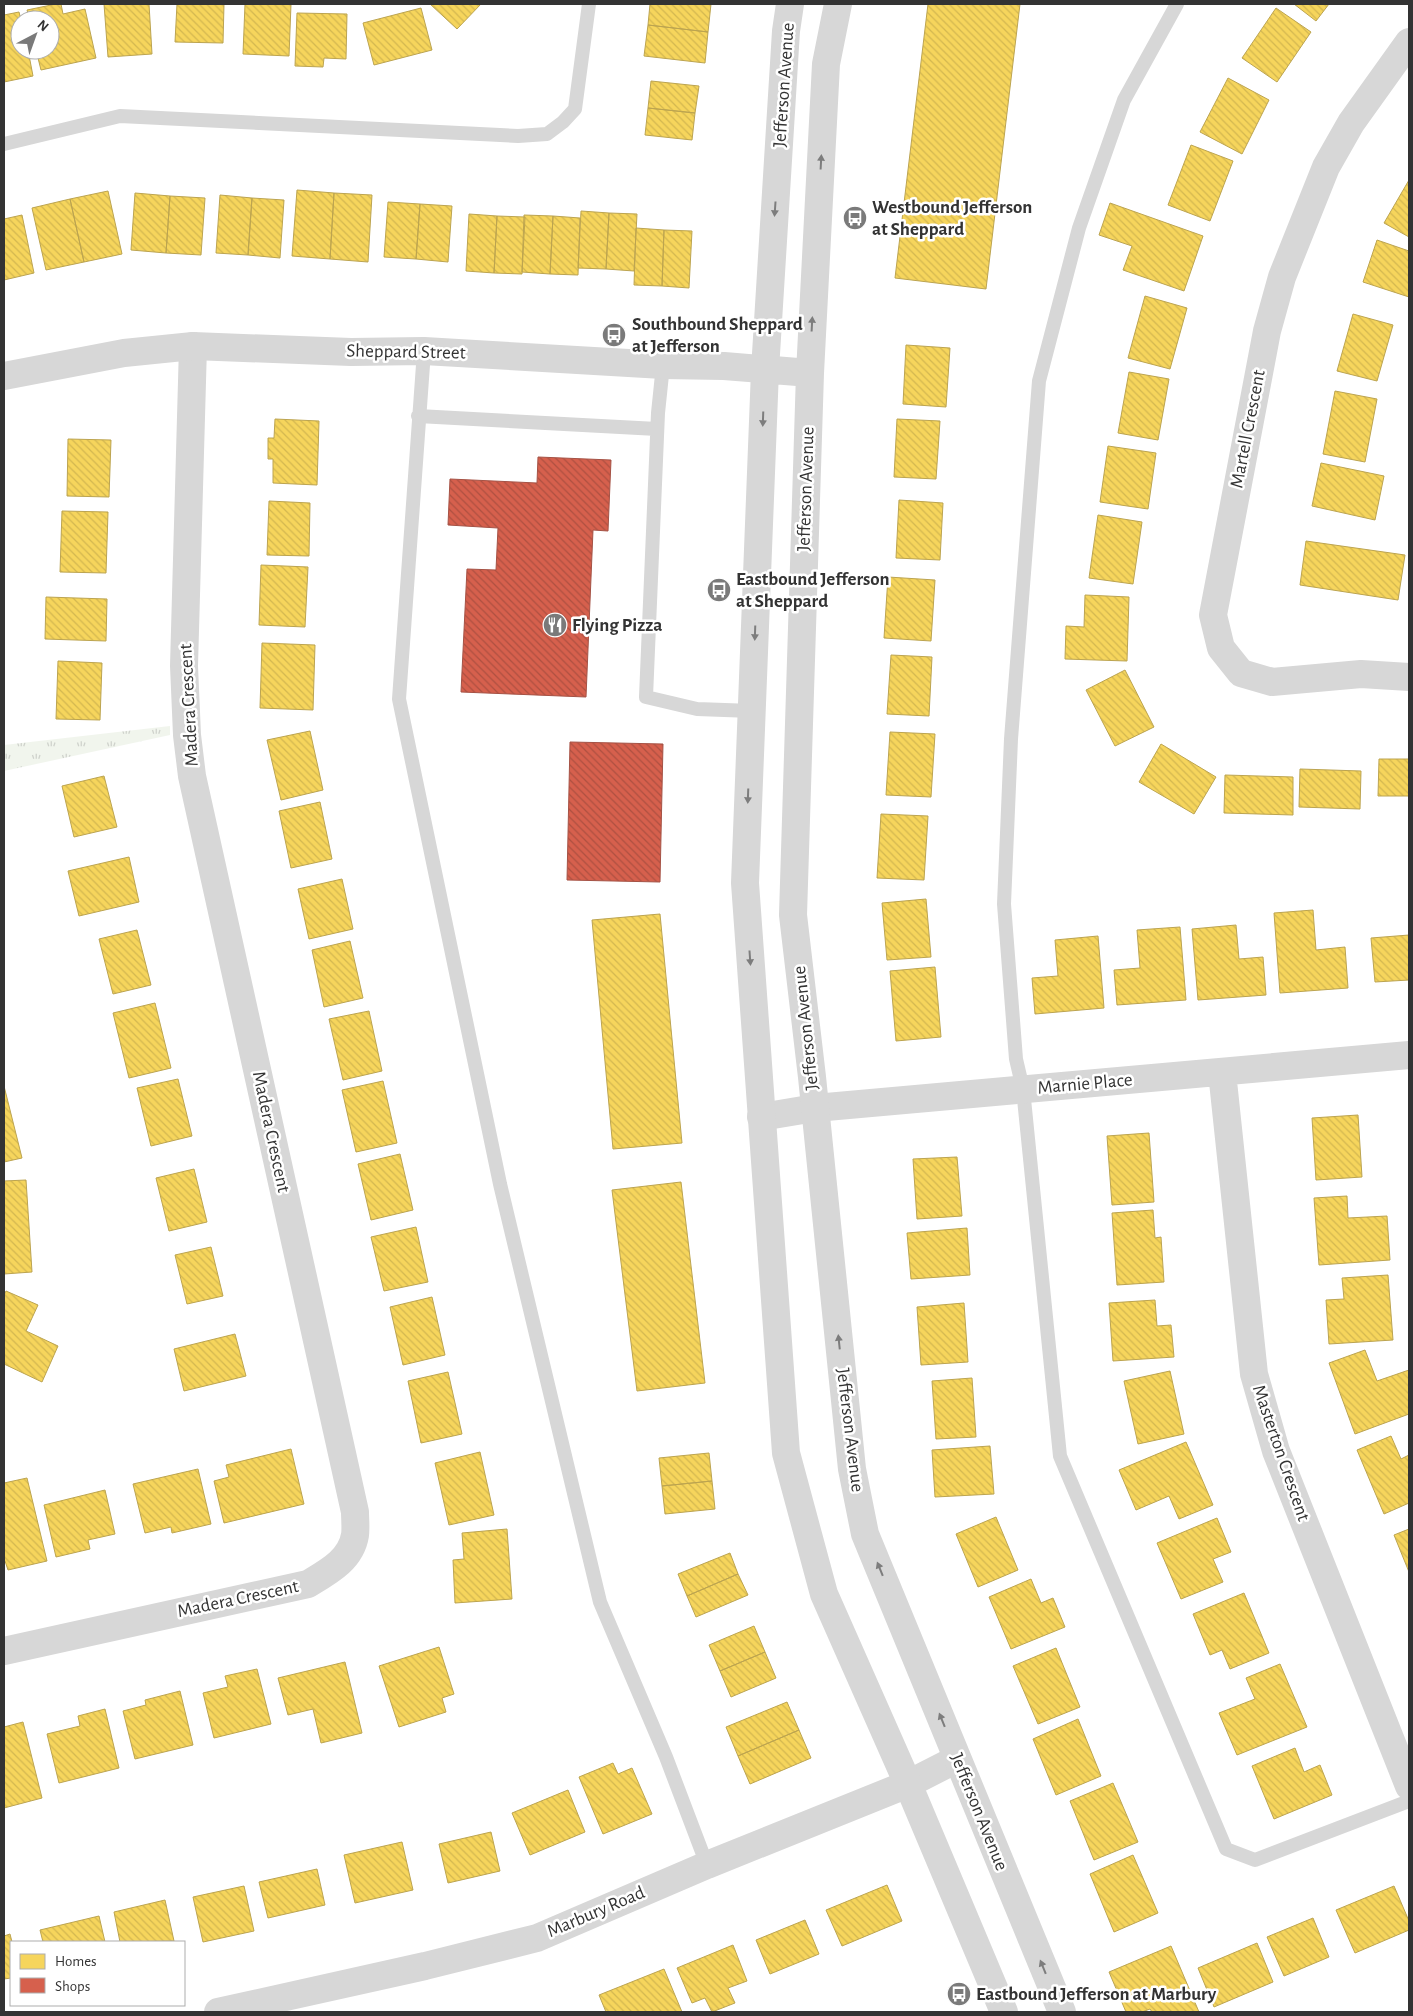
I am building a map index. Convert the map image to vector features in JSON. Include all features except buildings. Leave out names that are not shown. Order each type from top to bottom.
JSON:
[{"type":"street","name":"Jefferson Avenue","points":[[790,4],[786,31],[765,370],[745,883],[786,1453],[824,1594],[908,1784],[1004,2012]]},
{"type":"street","name":"Jefferson Avenue","points":[[838,4],[826,64],[810,373],[793,915],[852,1469],[866,1534],[1062,2012]]},
{"type":"street","name":"Martell Crescent","points":[[1409,42],[1352,123],[1326,167],[1282,277],[1267,331],[1213,615],[1221,648],[1241,672],[1272,682],[1361,674],[1409,677]]},
{"type":"street","name":"Sheppard Street","points":[[4,376],[124,353],[193,346],[351,352],[424,351],[663,365],[724,366],[810,373]]},
{"type":"street","name":"Madera Crescent","points":[[4,1651],[308,1584],[330,1571],[346,1556],[355,1536],[355,1512],[192,776],[184,666],[193,346]]},
{"type":"street","name":"Marnie Place","points":[[762,1117],[815,1108],[1409,1055]]},
{"type":"street","name":"Masterton Crescent","points":[[1222,1072],[1254,1374],[1276,1451],[1409,1786]]},
{"type":"street","name":"Marbury Road","points":[[218,2012],[425,1966],[537,1938],[707,1865],[908,1784],[958,1759]]},
{"type":"lane","points":[[4,144],[120,116],[518,136],[547,134],[563,122],[575,109],[589,4]]},
{"type":"lane","points":[[1177,4],[1124,100],[1079,228],[1040,381],[1011,739],[1004,904],[1016,1059],[1023,1089],[1060,1456],[1226,1849],[1255,1860],[1409,1801]]},
{"type":"lane","points":[[424,351],[399,699],[500,1184],[600,1602],[666,1757],[707,1865]]},
{"type":"lane","points":[[663,365],[658,429],[646,697],[697,709],[752,711]]},
{"type":"lane","points":[[418,416],[658,429]]},
{"type":"green space","points":[[170,726],[170,735],[4,771],[4,745]]},
{"type":"place","name":"Westbound Jefferson at Sheppard","points":[[855,218]]},
{"type":"place","name":"Southbound Sheppard at Jefferson","points":[[614,335]]},
{"type":"place","name":"Eastbound Jefferson at Sheppard","points":[[719,590]]},
{"type":"place","name":"Flying Pizza","points":[[555,625]]},
{"type":"place","name":"Eastbound Jefferson at Marbury","points":[[959,1994]]}]
